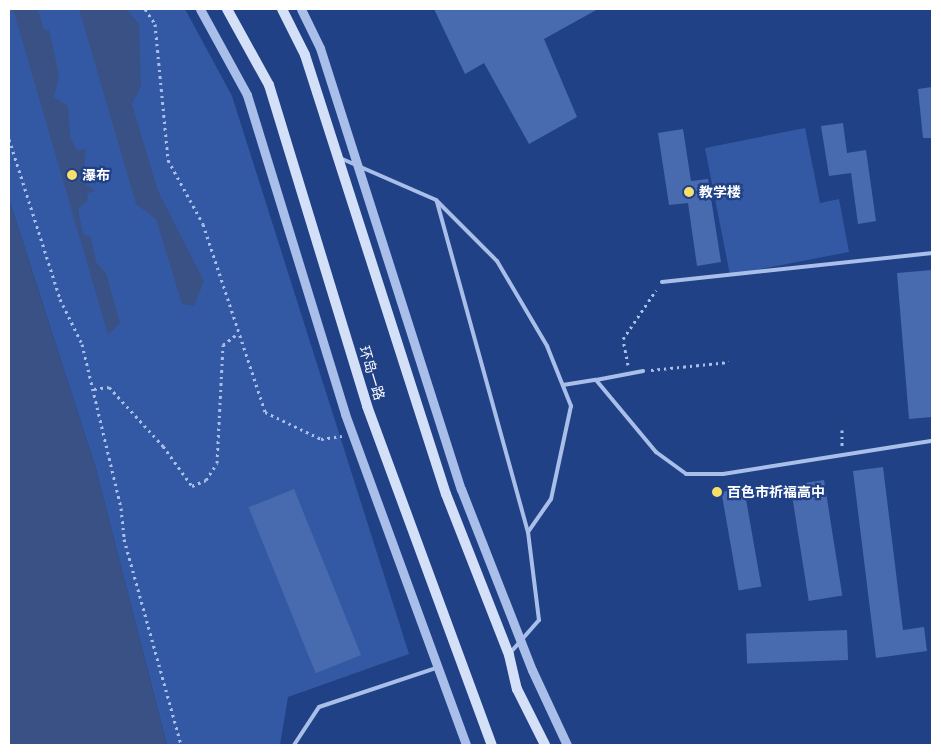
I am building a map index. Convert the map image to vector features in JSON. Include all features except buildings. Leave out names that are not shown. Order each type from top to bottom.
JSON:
[{"type":"main road","name":"环岛一路","points":[[228,9],[269,85],[367,406],[492,745]]},
{"type":"main road","points":[[282,9],[305,55],[446,494],[509,655],[517,689],[545,745]]},
{"type":"street","points":[[200,9],[247,95],[352,435],[436,668],[466,745]]},
{"type":"street","points":[[301,9],[320,48],[461,489],[521,642],[567,745]]},
{"type":"lane","points":[[338,157],[436,200],[497,261],[547,346],[572,406],[551,499],[528,532]]},
{"type":"lane","points":[[436,200],[528,532],[539,620],[509,655]]},
{"type":"lane","points":[[662,282],[932,253]]},
{"type":"lane","points":[[563,385],[643,371]]},
{"type":"lane","points":[[596,380],[656,452],[686,474],[723,474],[932,441]]},
{"type":"lane","points":[[294,745],[319,708],[436,668]]},
{"type":"path","points":[[145,9],[155,24],[168,160],[203,224],[237,334],[265,412],[322,438],[352,435]]},
{"type":"path","points":[[9,139],[60,299],[82,344],[121,508],[124,539],[181,745]]},
{"type":"path","points":[[630,373],[623,339],[662,282]]},
{"type":"path","points":[[94,389],[109,387],[163,446],[192,486],[206,480],[217,463],[222,346],[237,334]]},
{"type":"path","points":[[643,371],[729,362]]},
{"type":"path","points":[[842,430],[843,455]]},
{"type":"shaded area","points":[[9,9],[185,9],[232,96],[409,654],[288,697],[280,745],[167,745],[96,469],[9,199]]},
{"type":"shaded area","name":"瀑布","points":[[13,9],[38,9],[44,30],[49,29],[59,75],[54,97],[68,106],[70,136],[77,150],[86,149],[83,183],[96,191],[88,193],[87,202],[78,208],[83,234],[91,237],[96,262],[106,273],[120,323],[108,335]]},
{"type":"shaded area","points":[[79,9],[126,9],[139,24],[141,87],[132,104],[158,191],[204,281],[194,306],[182,304],[156,219],[136,204]]},
{"type":"shaded area","points":[[805,128],[820,203],[839,199],[849,252],[730,275],[705,148]]},
{"type":"shaded area","points":[[9,199],[96,469],[167,745],[9,745]]},
{"type":"place","name":"瀑布","points":[[72,175]]},
{"type":"place","name":"教学楼","points":[[689,192]]},
{"type":"place","name":"百色市祈福高中","points":[[717,492]]}]
